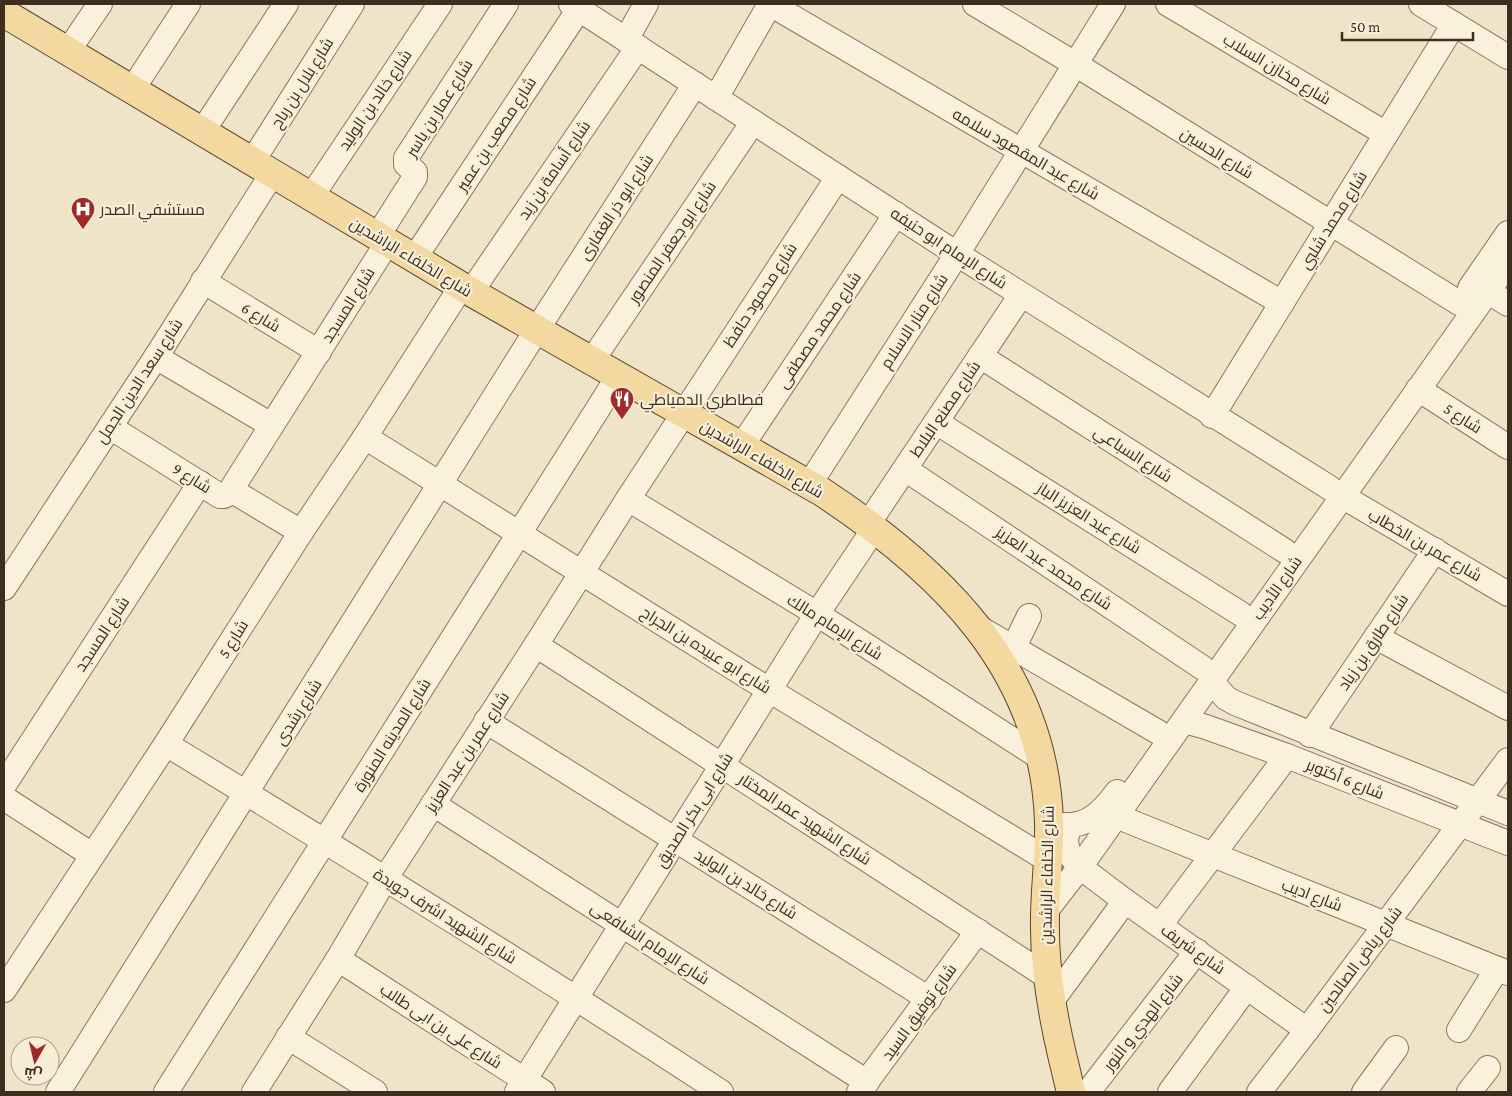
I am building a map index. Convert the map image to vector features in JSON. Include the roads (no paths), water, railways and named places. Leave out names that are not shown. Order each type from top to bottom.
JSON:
[{"type":"main road","name":"شارع الخلفاء الراشدين","points":[[9,11],[68,51],[466,290],[809,485],[871,526],[944,590],[999,657],[1012,678],[1032,724],[1041,758],[1048,799],[1059,824],[1048,860],[1045,912],[1050,989],[1057,1034],[1072,1092]]},
{"type":"street","points":[[68,51],[100,4]]},
{"type":"street","points":[[132,90],[188,4]]},
{"type":"street","points":[[202,132],[286,4]]},
{"type":"street","name":"شارع بلال بن رباح","points":[[262,168],[352,4]]},
{"type":"street","name":"شارع خالد بن الوليد","points":[[311,197],[440,4]]},
{"type":"street","name":"شارع عمار بن ياسر","points":[[382,240],[415,177],[415,172],[406,164],[406,158],[506,4]]},
{"type":"street","name":"شارع أسامة بن زيد","points":[[466,290],[632,44],[646,4]]},
{"type":"street","points":[[716,98],[770,4]]},
{"type":"street","name":"شارع عبد المقصود سلامه","points":[[770,4],[1282,303]]},
{"type":"street","name":"شارع الحسين","points":[[975,4],[1460,303]]},
{"type":"street","name":"شارع منار الاسلام","points":[[809,485],[957,254],[1113,4]]},
{"type":"street","name":"شارع مخازن السلاب","points":[[1168,4],[1386,134]]},
{"type":"street","points":[[1421,4],[1506,57]]},
{"type":"street","name":"شارع الإمام ابو حنيفه","points":[[575,6],[1021,295],[1336,492]]},
{"type":"street","name":"شارع مصعب بن عمير","points":[[414,259],[575,6]]},
{"type":"street","name":"شارع محمد شلبي","points":[[1212,416],[1454,24]]},
{"type":"street","name":"شارع ابو ذر الغفارى","points":[[536,331],[695,84]]},
{"type":"street","name":"شارع ابو جعفر المنصور","points":[[591,362],[753,122]]},
{"type":"street","name":"شارع سعد الدين الجمل","points":[[4,588],[203,282],[262,168]]},
{"type":"street","name":"شارع محمود حافظ","points":[[683,414],[838,177]]},
{"type":"street","name":"شارع محمد مصطفى","points":[[741,446],[896,214]]},
{"type":"street","name":"شارع الأديب","points":[[1059,824],[1088,820],[1105,809],[1158,732],[1208,675],[1336,492],[1508,233]]},
{"type":"street","name":"شارع المسجد","points":[[228,493],[319,352],[382,240]]},
{"type":"street","name":"شارع الأديب","points":[[1045,912],[1080,867],[1181,725],[1241,614],[1285,551],[1336,492],[1418,389],[1508,263]]},
{"type":"street","name":"شارع 6","points":[[203,282],[319,352]]},
{"type":"street","name":"شارع 5","points":[[4,990],[166,744],[301,532],[466,290]]},
{"type":"street","points":[[1487,291],[1508,304]]},
{"type":"street","name":"شارع مصنع البلاط","points":[[871,526],[905,469],[1021,295]]},
{"type":"street","name":"شارع رشدى","points":[[58,1092],[536,331]]},
{"type":"street","name":"شارع السباعي","points":[[980,356],[1285,551]]},
{"type":"street","points":[[156,357],[271,425]]},
{"type":"street","name":"شارع المدينه المنورة","points":[[166,1092],[618,377]]},
{"type":"street","name":"شارع 5","points":[[1418,389],[1508,447]]},
{"type":"street","name":"شارع عمر بن عبد العزيز","points":[[254,1092],[338,959],[385,879],[683,414]]},
{"type":"street","name":"شارع عبد العزيز الباز","points":[[936,422],[1241,614]]},
{"type":"street","name":"شارع 9","points":[[110,427],[220,496],[236,493],[301,532]]},
{"type":"street","name":"شارع ابو عبيده بن الجراح","points":[[365,437],[769,690],[1048,860]]},
{"type":"street","name":"شارع محمد عبد العزيز","points":[[905,469],[1208,675]]},
{"type":"street","name":"شارع المسجد","points":[[4,785],[200,483]]},
{"type":"street","name":"شارع عمر بن الخطاب","points":[[1336,492],[1508,594]]},
{"type":"street","name":"شارع الإمام مالك","points":[[628,499],[817,614],[1041,758]]},
{"type":"street","name":"شارع ابى بكر الصديق","points":[[528,1088],[576,997],[871,526]]},
{"type":"street","name":"شارع طارق بن زياد","points":[[1310,735],[1435,550]]},
{"type":"street","points":[[1014,647],[1029,616]]},
{"type":"street","points":[[972,624],[1158,732]]},
{"type":"street","points":[[1376,637],[1508,708]]},
{"type":"street","name":"شارع الشهيد عمر المختار","points":[[536,645],[978,931],[1050,989]]},
{"type":"street","name":"شارع 6 أكتوبر","points":[[1208,675],[1219,691],[1231,701],[1310,735],[1508,813]]},
{"type":"street","name":"شارع خالد بن الوليد","points":[[486,721],[929,999]]},
{"type":"street","name":"شارع 6 أكتوبر","points":[[1181,725],[1188,722],[1196,724],[1287,756],[1508,843]]},
{"type":"street","name":"شارع الشهيد اشرف جويدة","points":[[166,744],[576,997],[721,1092]]},
{"type":"street","points":[[1160,926],[1287,756]]},
{"type":"street","name":"شارع رياض الصالحين","points":[[1258,1092],[1307,1030],[1508,760]]},
{"type":"street","points":[[4,798],[92,855]]},
{"type":"street","name":"شارع الإمام الشافعى","points":[[433,804],[622,925],[863,1087]]},
{"type":"street","name":"شارع اديب","points":[[1116,816],[1503,971]]},
{"type":"street","points":[[1059,824],[1070,855],[1080,867]]},
{"type":"street","name":"شارع شريف","points":[[1080,867],[1307,1030]]},
{"type":"street","points":[[1050,989],[1125,901]]},
{"type":"street","name":"شارع توفيق السيد","points":[[863,1087],[978,931]]},
{"type":"street","name":"شارع الهدي و النور","points":[[1088,1092],[1197,952]]},
{"type":"street","name":"شارع على بن ابى طالب","points":[[338,959],[528,1088]]},
{"type":"street","points":[[1458,1030],[1503,971]]},
{"type":"street","points":[[1170,1092],[1246,986]]},
{"type":"street","points":[[288,1037],[375,1092]]},
{"type":"street","points":[[1364,1092],[1396,1048]]},
{"type":"street","points":[[1470,1092],[1488,1068]]},
{"type":"place","name":"مستشفي الصدر","points":[[83,230]]},
{"type":"place","name":"فطاطري الدمياطي","points":[[622,420]]}]
